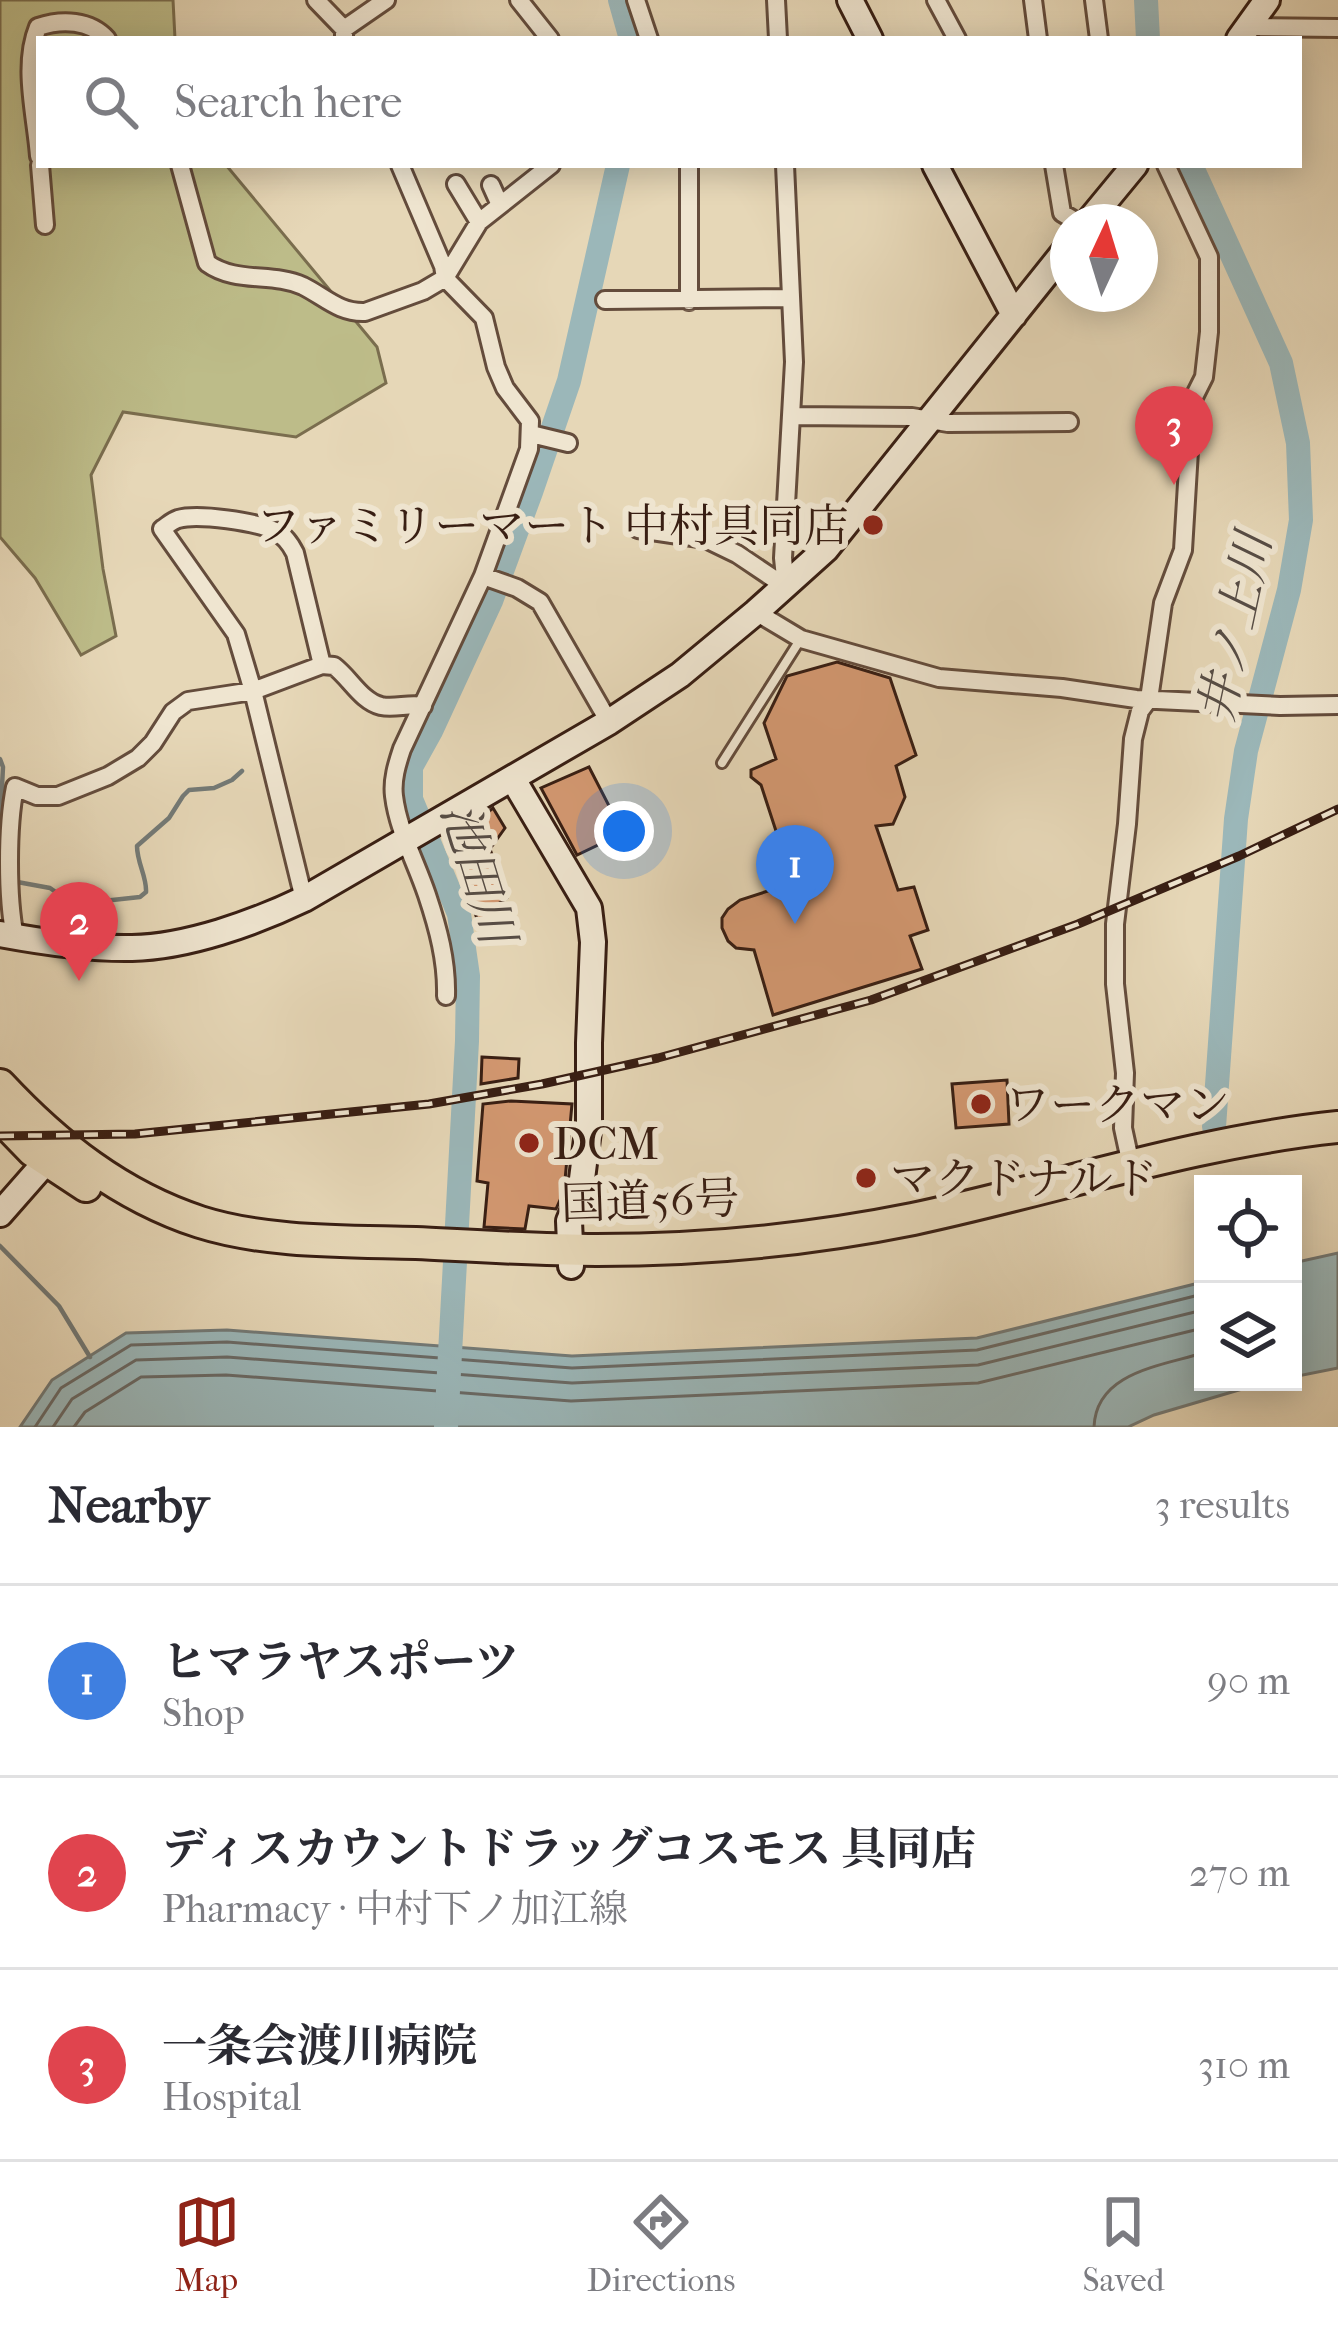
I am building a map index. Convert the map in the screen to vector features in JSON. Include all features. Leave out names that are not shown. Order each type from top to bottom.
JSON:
[{"type":"highway","name":"国道56号","points":[[0,1085],[37,1124],[54,1153]]},
{"type":"highway","name":"国道56号","points":[[0,1118],[33,1151],[54,1153],[198,1221],[250,1233],[424,1251],[673,1265],[857,1247],[1180,1169],[1338,1144]]},
{"type":"highway","name":"国道56号","points":[[570,1258],[855,1229],[1282,1134],[1338,1127]]},
{"type":"main road","points":[[850,0],[868,36]]},
{"type":"main road","points":[[1243,33],[1268,0]]},
{"type":"main road","points":[[937,168],[1014,315]]},
{"type":"main road","points":[[1100,204],[1123,170]]},
{"type":"main road","points":[[8,936],[136,948],[242,926],[304,899],[610,722],[680,675],[826,549],[1050,270]]},
{"type":"main road","points":[[513,779],[589,908],[593,942],[590,1123],[580,1196],[569,1221],[570,1258]]},
{"type":"main road","points":[[0,1214],[54,1153]]},
{"type":"street","points":[[316,0],[344,34],[386,0]]},
{"type":"street","points":[[519,0],[548,36]]},
{"type":"street","points":[[636,0],[648,36]]},
{"type":"street","points":[[776,0],[778,36]]},
{"type":"street","points":[[936,0],[955,36]]},
{"type":"street","points":[[1034,0],[1038,36]]},
{"type":"street","points":[[1094,0],[1099,36]]},
{"type":"street","points":[[36,126],[31,44],[38,27],[82,24],[97,27],[104,36]]},
{"type":"street","points":[[1243,33],[1338,28]]},
{"type":"street","points":[[40,168],[45,225]]},
{"type":"street","points":[[181,168],[207,263],[224,273],[295,283],[341,310],[355,312],[423,291],[445,278],[479,222],[547,168]]},
{"type":"street","points":[[401,168],[445,278],[484,318],[496,368],[530,421],[531,434],[483,576],[395,772],[394,795],[416,835],[440,940],[446,996]]},
{"type":"street","points":[[689,168],[689,301]]},
{"type":"street","points":[[785,168],[794,362],[783,558],[786,587]]},
{"type":"street","points":[[1054,168],[1060,204]]},
{"type":"street","points":[[1131,1166],[1123,1128],[1115,924],[1133,740],[1140,711],[1149,698],[1162,603],[1183,550],[1192,401],[1204,376],[1209,332],[1209,257],[1167,168]]},
{"type":"street","points":[[456,184],[479,222]]},
{"type":"street","points":[[491,185],[500,206]]},
{"type":"street","points":[[605,301],[790,298]]},
{"type":"street","points":[[793,416],[1069,422]]},
{"type":"street","points":[[531,434],[568,443]]},
{"type":"street","points":[[304,899],[236,634],[162,529],[190,517],[254,524],[287,539],[295,553],[322,664]]},
{"type":"street","points":[[638,529],[706,539],[786,587]]},
{"type":"street","points":[[483,576],[540,602],[610,722]]},
{"type":"street","points":[[756,612],[801,639],[939,678],[1149,698],[1338,705]]},
{"type":"street","points":[[8,936],[15,787],[37,796],[58,796],[108,776],[138,758],[173,712],[188,701],[254,692],[322,664],[344,673],[366,699],[382,706],[423,706]]},
{"type":"lane","points":[[722,763],[801,639]]},
{"type":"shaded area","points":[[0,0],[173,0],[175,36],[36,36],[36,168],[228,168],[377,347],[386,383],[296,437],[123,412],[91,475],[116,636],[81,655],[35,578],[0,537]]},
{"type":"water","points":[[1338,1253],[1338,1368],[1302,1375],[1302,1283],[1302,1261]]},
{"type":"water","points":[[1194,1284],[1194,1391],[1235,1391],[1128,1427],[20,1427],[52,1380],[126,1333],[227,1330],[572,1356],[977,1338]]},
{"type":"building","points":[[837,662],[890,678],[916,755],[896,766],[905,797],[893,824],[876,826],[898,890],[914,887],[928,930],[910,936],[922,969],[773,1015],[754,950],[736,948],[728,941],[722,918],[740,900],[793,883],[761,785],[751,777],[751,770],[776,759],[764,723],[787,676]]},
{"type":"building","points":[[589,767],[623,833],[577,855],[541,788]]},
{"type":"building","points":[[493,808],[505,828],[490,849],[507,898],[498,904],[499,915],[478,922],[450,833]]},
{"type":"building","points":[[482,1057],[519,1059],[518,1078],[481,1084]]},
{"type":"building","name":"ワークマン","points":[[1007,1080],[1009,1124],[956,1128],[952,1084]]},
{"type":"building","name":"DCM","points":[[483,1104],[572,1104],[564,1191],[556,1209],[529,1206],[525,1229],[484,1227],[488,1183],[477,1181]]},
{"type":"waterway","name":"池田川","points":[[620,0],[630,36]]},
{"type":"waterway","name":"井ノ上川","points":[[1146,0],[1148,36]]},
{"type":"waterway","name":"池田川","points":[[446,1427],[468,976],[459,914],[411,799],[411,767],[491,601],[531,492],[569,381],[617,168]]},
{"type":"waterway","name":"井ノ上川","points":[[1192,168],[1281,363],[1298,443],[1301,520],[1289,590],[1246,751],[1236,819],[1214,1127]]},
{"type":"waterway","points":[[0,759],[0,825]]},
{"type":"waterway","points":[[1,879],[50,888],[67,900],[140,897],[146,886],[137,846],[169,818],[189,790],[214,788],[242,771]]},
{"type":"waterway","points":[[0,867],[0,893]]},
{"type":"waterway","points":[[0,1246],[59,1306],[90,1357]]},
{"type":"railway","points":[[0,1136],[135,1134],[429,1104],[658,1058],[871,1000],[1078,924],[1338,809]]},
{"type":"place","name":"一条会渡川病院","points":[[1174,485]]},
{"type":"place","name":"ファミリーマート 中村具同店","points":[[873,525]]},
{"type":"place","name":"ヒマラヤスポーツ","points":[[795,924]]},
{"type":"place","name":"ディスカウントドラッグコスモス 具同店","points":[[79,981]]},
{"type":"place","name":"ワークマン","points":[[981,1104]]},
{"type":"place","name":"DCM","points":[[529,1143]]},
{"type":"place","name":"マクドナルド","points":[[866,1178]]}]
